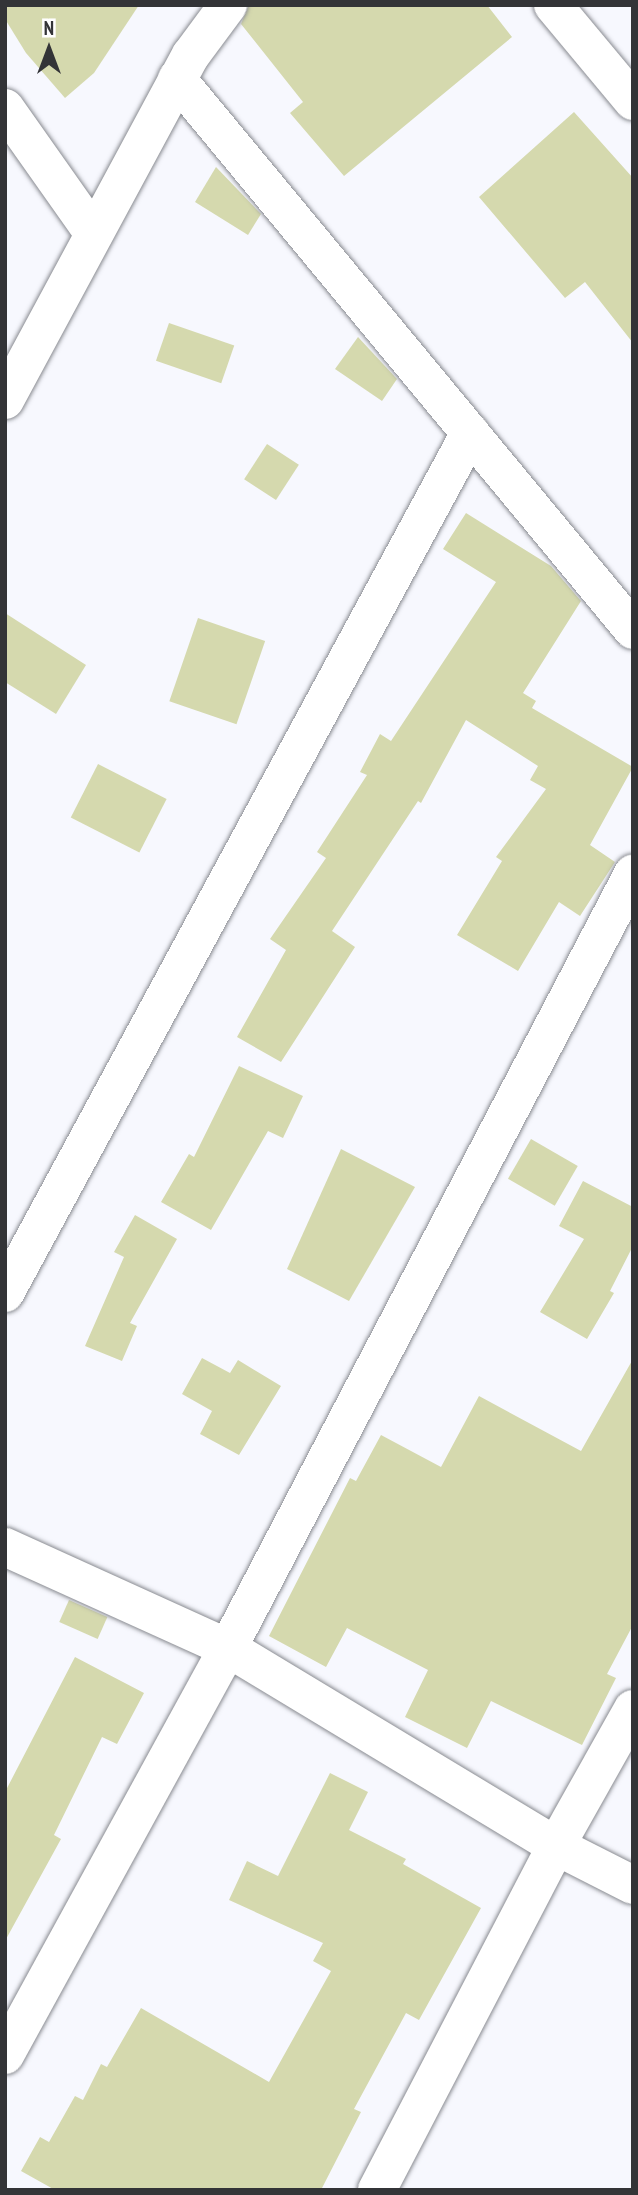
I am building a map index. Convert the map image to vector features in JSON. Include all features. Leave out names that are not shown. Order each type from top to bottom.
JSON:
[{"type":"street","points":[[5,400],[177,79],[228,5]]},
{"type":"street","points":[[554,5],[633,101]]},
{"type":"street","points":[[177,79],[633,630]]},
{"type":"street","points":[[5,108],[94,234]]},
{"type":"street","points":[[5,1293],[470,433]]},
{"type":"street","points":[[5,2055],[228,1648],[633,874]]},
{"type":"street","points":[[5,1547],[228,1648],[556,1846],[633,1885]]},
{"type":"street","points":[[377,2190],[556,1846],[633,1709]]},
{"type":"building","points":[[5,5],[139,5],[94,73],[65,98],[26,53],[5,19]]},
{"type":"building","points":[[249,5],[487,5],[512,37],[344,176],[290,113],[303,102],[241,24]]},
{"type":"building","points":[[574,112],[633,178],[633,343],[585,282],[565,298],[479,197]]},
{"type":"building","points":[[216,167],[261,214],[248,235],[195,202]]},
{"type":"building","points":[[169,323],[234,345],[221,383],[156,361]]},
{"type":"building","points":[[358,337],[397,379],[382,401],[335,369]]},
{"type":"building","points":[[267,444],[299,465],[276,500],[244,479]]},
{"type":"building","points":[[466,513],[551,566],[581,601],[523,693],[536,701],[532,708],[633,767],[590,845],[615,862],[580,916],[559,902],[518,971],[457,935],[502,861],[496,857],[546,789],[530,780],[538,766],[466,720],[421,803],[418,801],[332,931],[355,947],[281,1062],[237,1037],[286,950],[270,939],[326,858],[317,852],[367,775],[360,772],[380,734],[391,741],[496,582],[443,549]]},
{"type":"building","points":[[5,613],[86,665],[56,714],[5,682]]},
{"type":"building","points":[[198,618],[265,641],[236,724],[169,701]]},
{"type":"building","points":[[98,764],[167,799],[139,852],[71,817]]},
{"type":"building","points":[[239,1066],[303,1096],[283,1138],[268,1131],[211,1230],[161,1202],[189,1154],[194,1157]]},
{"type":"building","points":[[531,1139],[578,1166],[555,1206],[508,1179]]},
{"type":"building","points":[[341,1149],[415,1187],[349,1301],[287,1269]]},
{"type":"building","points":[[583,1181],[633,1207],[633,1246],[610,1291],[614,1293],[587,1339],[540,1312],[584,1239],[559,1226]]},
{"type":"building","points":[[135,1215],[177,1239],[130,1323],[137,1326],[122,1361],[85,1346],[124,1257],[114,1252]]},
{"type":"building","points":[[202,1358],[230,1373],[238,1360],[281,1386],[239,1455],[200,1434],[212,1411],[182,1394]]},
{"type":"building","points":[[633,1359],[633,1625],[607,1674],[616,1678],[582,1745],[491,1701],[467,1748],[405,1717],[428,1670],[347,1628],[326,1667],[269,1636],[350,1478],[356,1481],[381,1435],[441,1467],[479,1396],[581,1451]]},
{"type":"building","points":[[69,1600],[107,1617],[98,1639],[59,1622]]},
{"type":"building","points":[[75,1657],[144,1693],[117,1744],[102,1737],[54,1835],[61,1839],[5,1941],[5,1792]]},
{"type":"building","points":[[330,1773],[368,1792],[349,1830],[406,1859],[403,1864],[481,1908],[419,2020],[406,2013],[354,2109],[361,2112],[321,2190],[55,2190],[21,2171],[40,2137],[49,2142],[75,2096],[83,2100],[101,2064],[107,2067],[141,2008],[269,2082],[331,1971],[313,1961],[323,1943],[229,1900],[247,1861],[278,1876]]}]
